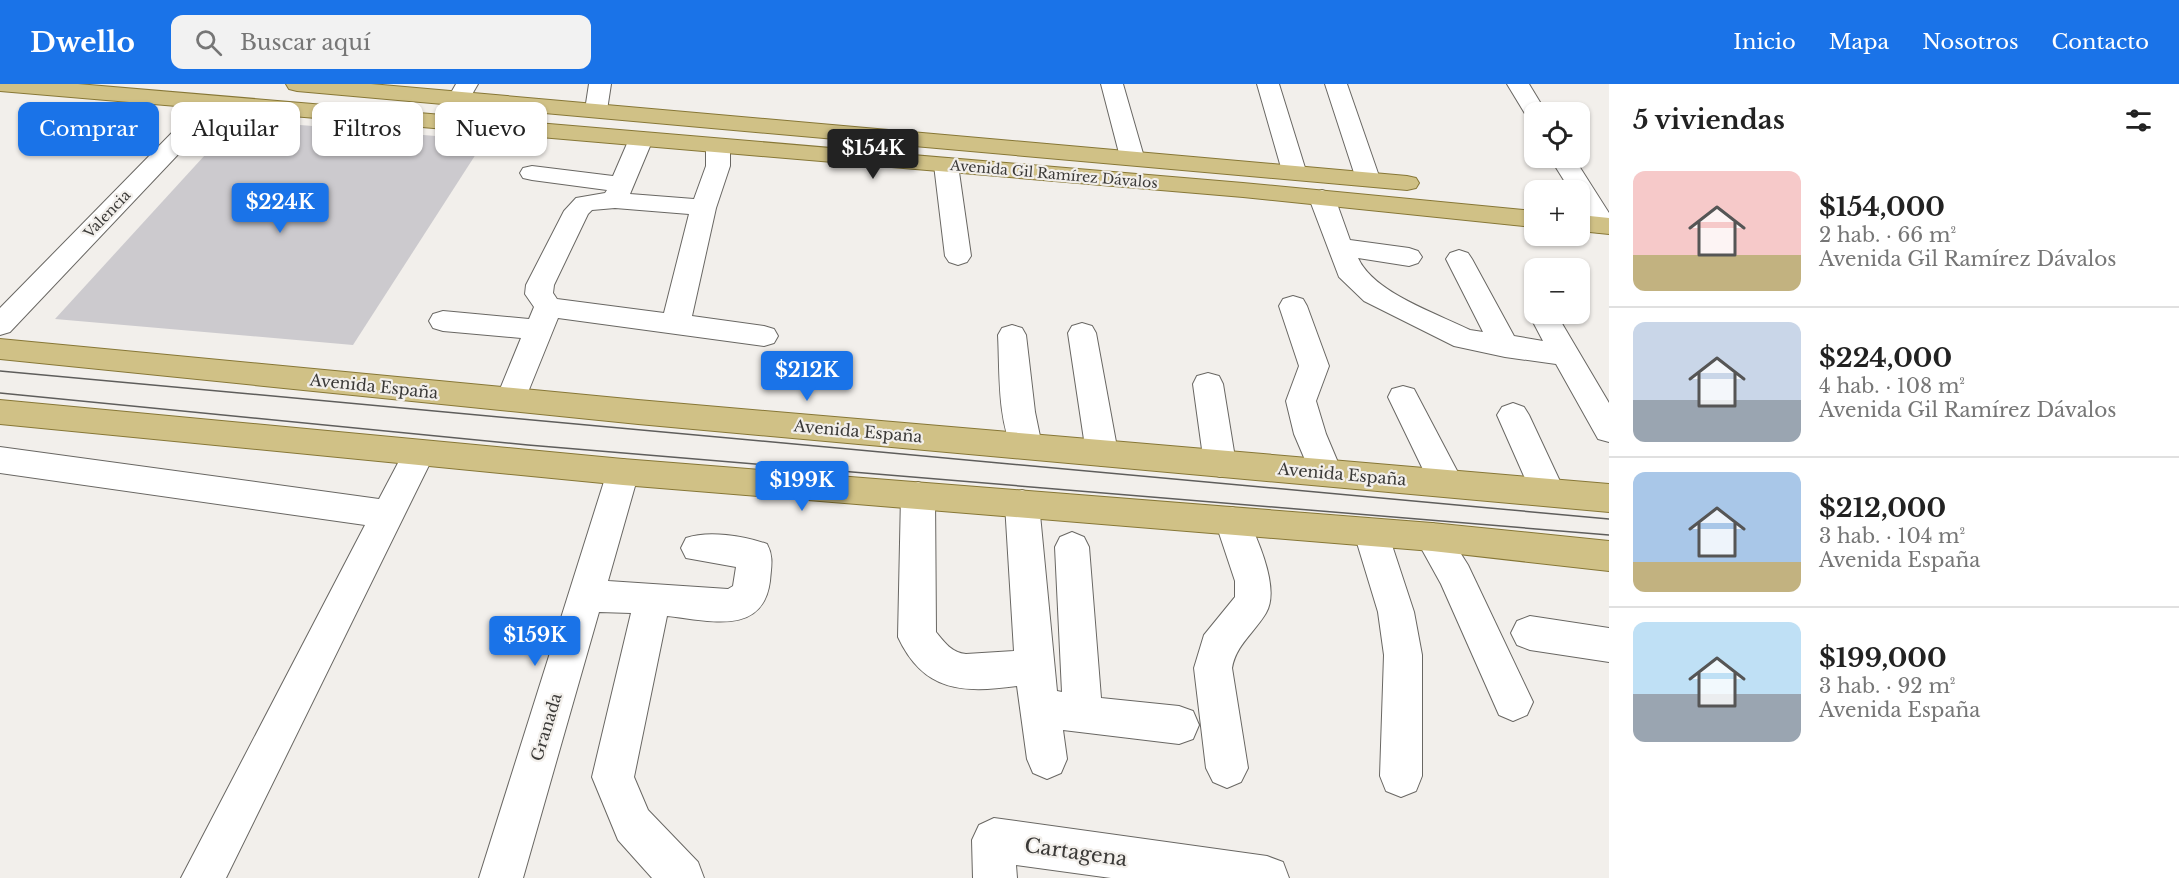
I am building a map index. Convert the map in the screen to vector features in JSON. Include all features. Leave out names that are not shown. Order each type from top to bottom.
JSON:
[{"type":"main road","name":"Avenida Gil Ramírez Dávalos","points":[[0,84],[222,94],[641,139],[1322,198],[1524,218]]},
{"type":"main road","points":[[222,94],[257,84]]},
{"type":"main road","name":"Avenida Gil Ramírez Dávalos","points":[[297,84],[463,91],[596,110],[1294,171],[1428,185]]},
{"type":"main road","name":"Avenida España","points":[[0,349],[511,399],[1609,498]]},
{"type":"main road","points":[[0,412],[623,472],[1432,537],[1609,556]]},
{"type":"street","points":[[596,110],[600,84]]},
{"type":"street","points":[[1112,84],[1132,157]]},
{"type":"street","points":[[1268,84],[1294,171]]},
{"type":"street","points":[[1335,84],[1368,179]]},
{"type":"street","points":[[1518,84],[1529,102]]},
{"type":"street","name":"Valencia","points":[[0,325],[222,94]]},
{"type":"street","points":[[511,399],[543,319],[540,285],[577,212],[585,203],[619,192],[641,139]]},
{"type":"street","points":[[676,324],[703,208],[718,166],[718,146]]},
{"type":"street","points":[[946,165],[958,256]]},
{"type":"street","points":[[1568,168],[1595,214]]},
{"type":"street","points":[[532,173],[703,208]]},
{"type":"street","points":[[1322,198],[1353,277],[1374,294],[1464,339],[1566,355]]},
{"type":"street","points":[[1340,247],[1409,256]]},
{"type":"street","points":[[1459,259],[1505,347]]},
{"type":"street","points":[[1293,306],[1314,366],[1301,401],[1310,434],[1326,472]]},
{"type":"street","points":[[443,321],[543,319],[676,324],[765,336]]},
{"type":"street","points":[[1548,324],[1609,430]]},
{"type":"street","points":[[1082,333],[1102,453]]},
{"type":"street","points":[[1012,335],[1019,412],[1026,446]]},
{"type":"street","points":[[1208,384],[1220,464]]},
{"type":"street","points":[[1403,397],[1447,484]]},
{"type":"street","points":[[1513,415],[1548,492]]},
{"type":"street","points":[[203,878],[419,453]]},
{"type":"street","points":[[0,460],[388,514]]},
{"type":"street","name":"Granada","points":[[501,878],[623,472]]},
{"type":"street","points":[[918,496],[917,637],[929,653],[949,669],[972,672],[1034,667]]},
{"type":"street","points":[[1022,504],[1034,667],[1047,759]]},
{"type":"street","points":[[1227,768],[1213,668],[1217,646],[1253,602],[1253,581],[1232,521]]},
{"type":"street","points":[[1371,532],[1396,612],[1403,655],[1401,776]]},
{"type":"street","points":[[1432,537],[1455,576],[1513,702]]},
{"type":"street","points":[[1072,547],[1083,715]]},
{"type":"street","points":[[586,596],[653,598],[734,606],[750,594],[755,555],[698,548]]},
{"type":"street","points":[[653,598],[613,777],[633,825],[682,878]]},
{"type":"street","points":[[1530,633],[1609,645]]},
{"type":"street","points":[[1040,707],[1083,715],[1179,725]]},
{"type":"street","name":"Cartagena","points":[[994,878],[994,840],[1267,878]]},
{"type":"building","points":[[300,125],[312,126],[312,156],[423,156],[423,135],[435,136],[435,156],[475,156],[353,345],[55,319],[204,156],[300,156]]},
{"type":"tram line","points":[[0,371],[1609,519]]},
{"type":"tram line","points":[[0,393],[528,445],[1609,535]]}]
